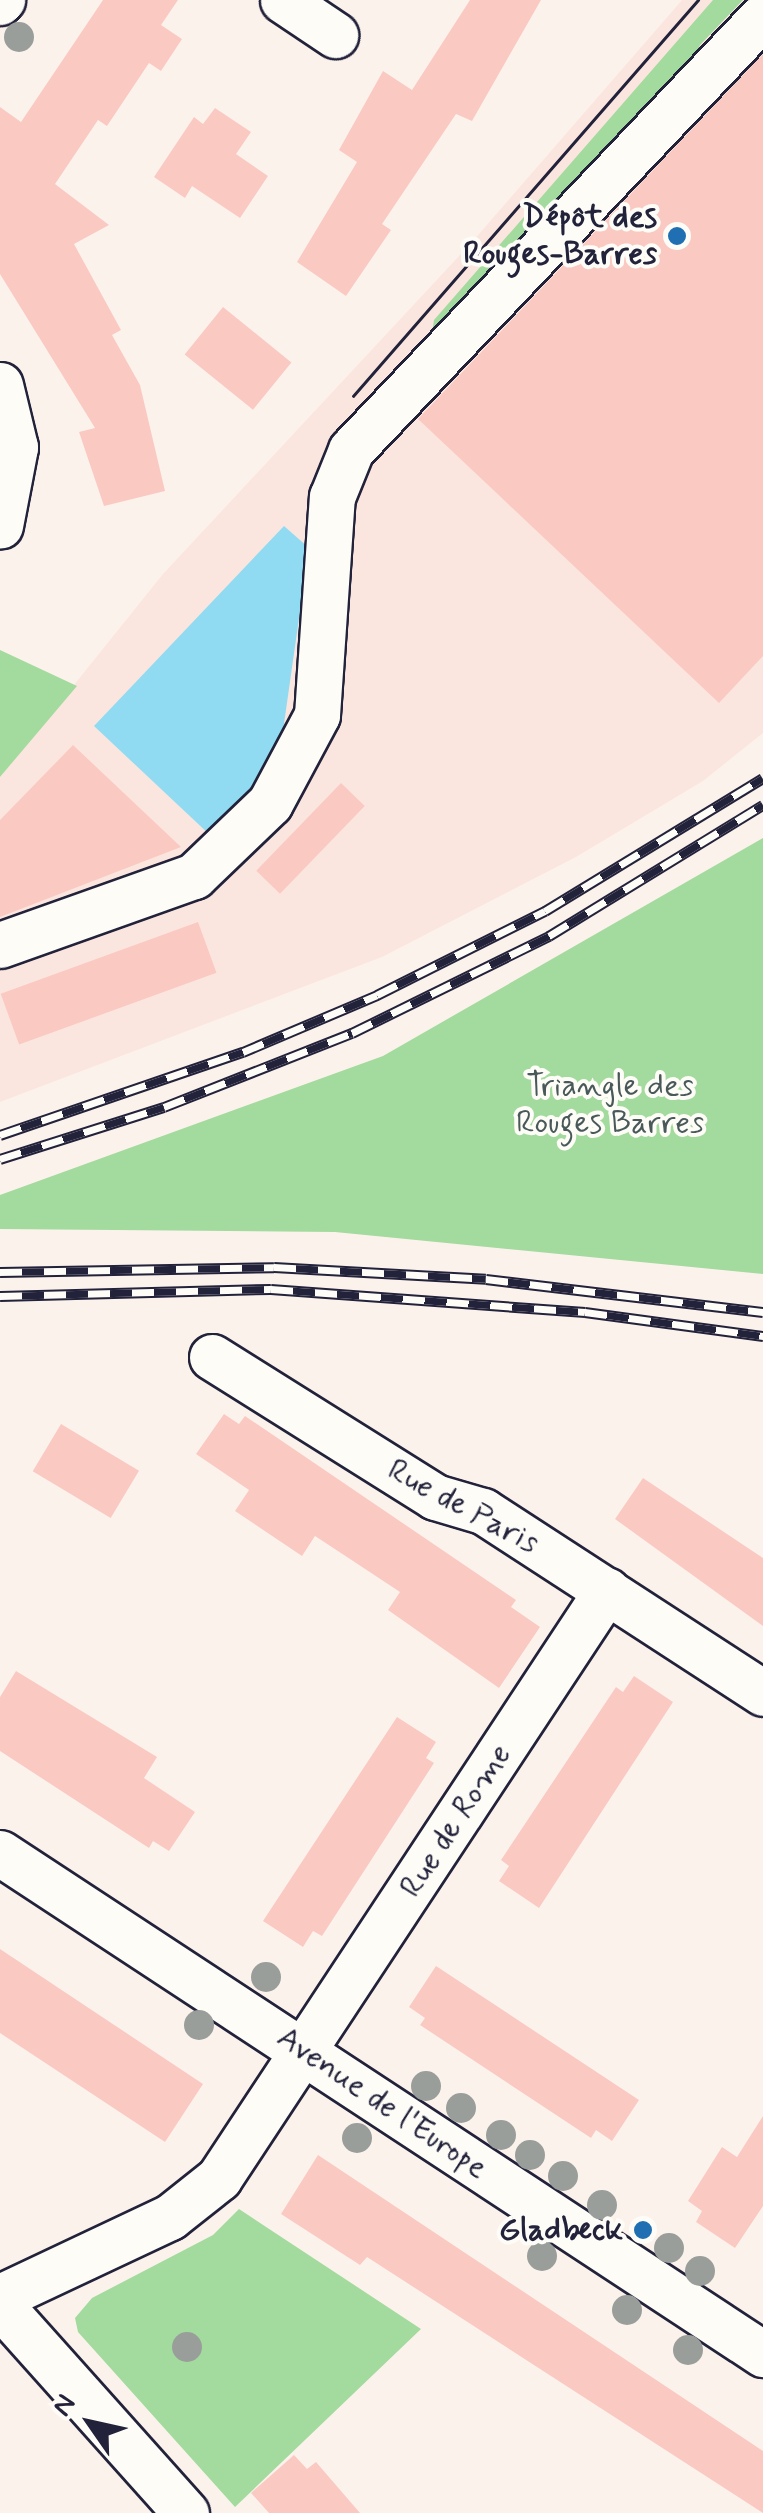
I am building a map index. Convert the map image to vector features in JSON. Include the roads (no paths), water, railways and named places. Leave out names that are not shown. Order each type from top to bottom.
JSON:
[{"type":"street","points":[[283,0],[335,36]]},
{"type":"street","points":[[0,944],[194,876],[270,804],[317,714],[332,497],[351,450],[763,16]]},
{"type":"street","points":[[0,385],[16,447],[0,526]]},
{"type":"street","name":"Rue de Paris","points":[[212,1357],[435,1497],[482,1511],[763,1693]]},
{"type":"street","name":"Rue de Rome","points":[[0,2297],[133,2237],[201,2195],[306,2052],[607,1590]]},
{"type":"street","name":"Avenue de l'Europe","points":[[0,1853],[759,2341]]},
{"type":"street","points":[[0,2304],[186,2513]]},
{"type":"water","points":[[284,526],[309,548],[278,766],[211,836],[94,726]]},
{"type":"tram line","points":[[353,396],[698,0]]},
{"type":"railway","points":[[0,1135],[243,1052],[377,995],[545,911],[763,778]]},
{"type":"railway","points":[[0,1159],[164,1107],[352,1033],[549,936],[763,805]]},
{"type":"railway","points":[[0,1272],[274,1267],[486,1279],[763,1312]]},
{"type":"railway","points":[[0,1296],[271,1289],[585,1312],[763,1336]]},
{"type":"place","name":"Dépôt des Rouges-Barres","points":[[677,236]]},
{"type":"place","name":"Gladbeck","points":[[643,2230]]},
{"type":"park label","name":"Triangle des Rouges Barres","points":[[610,1106]]}]
